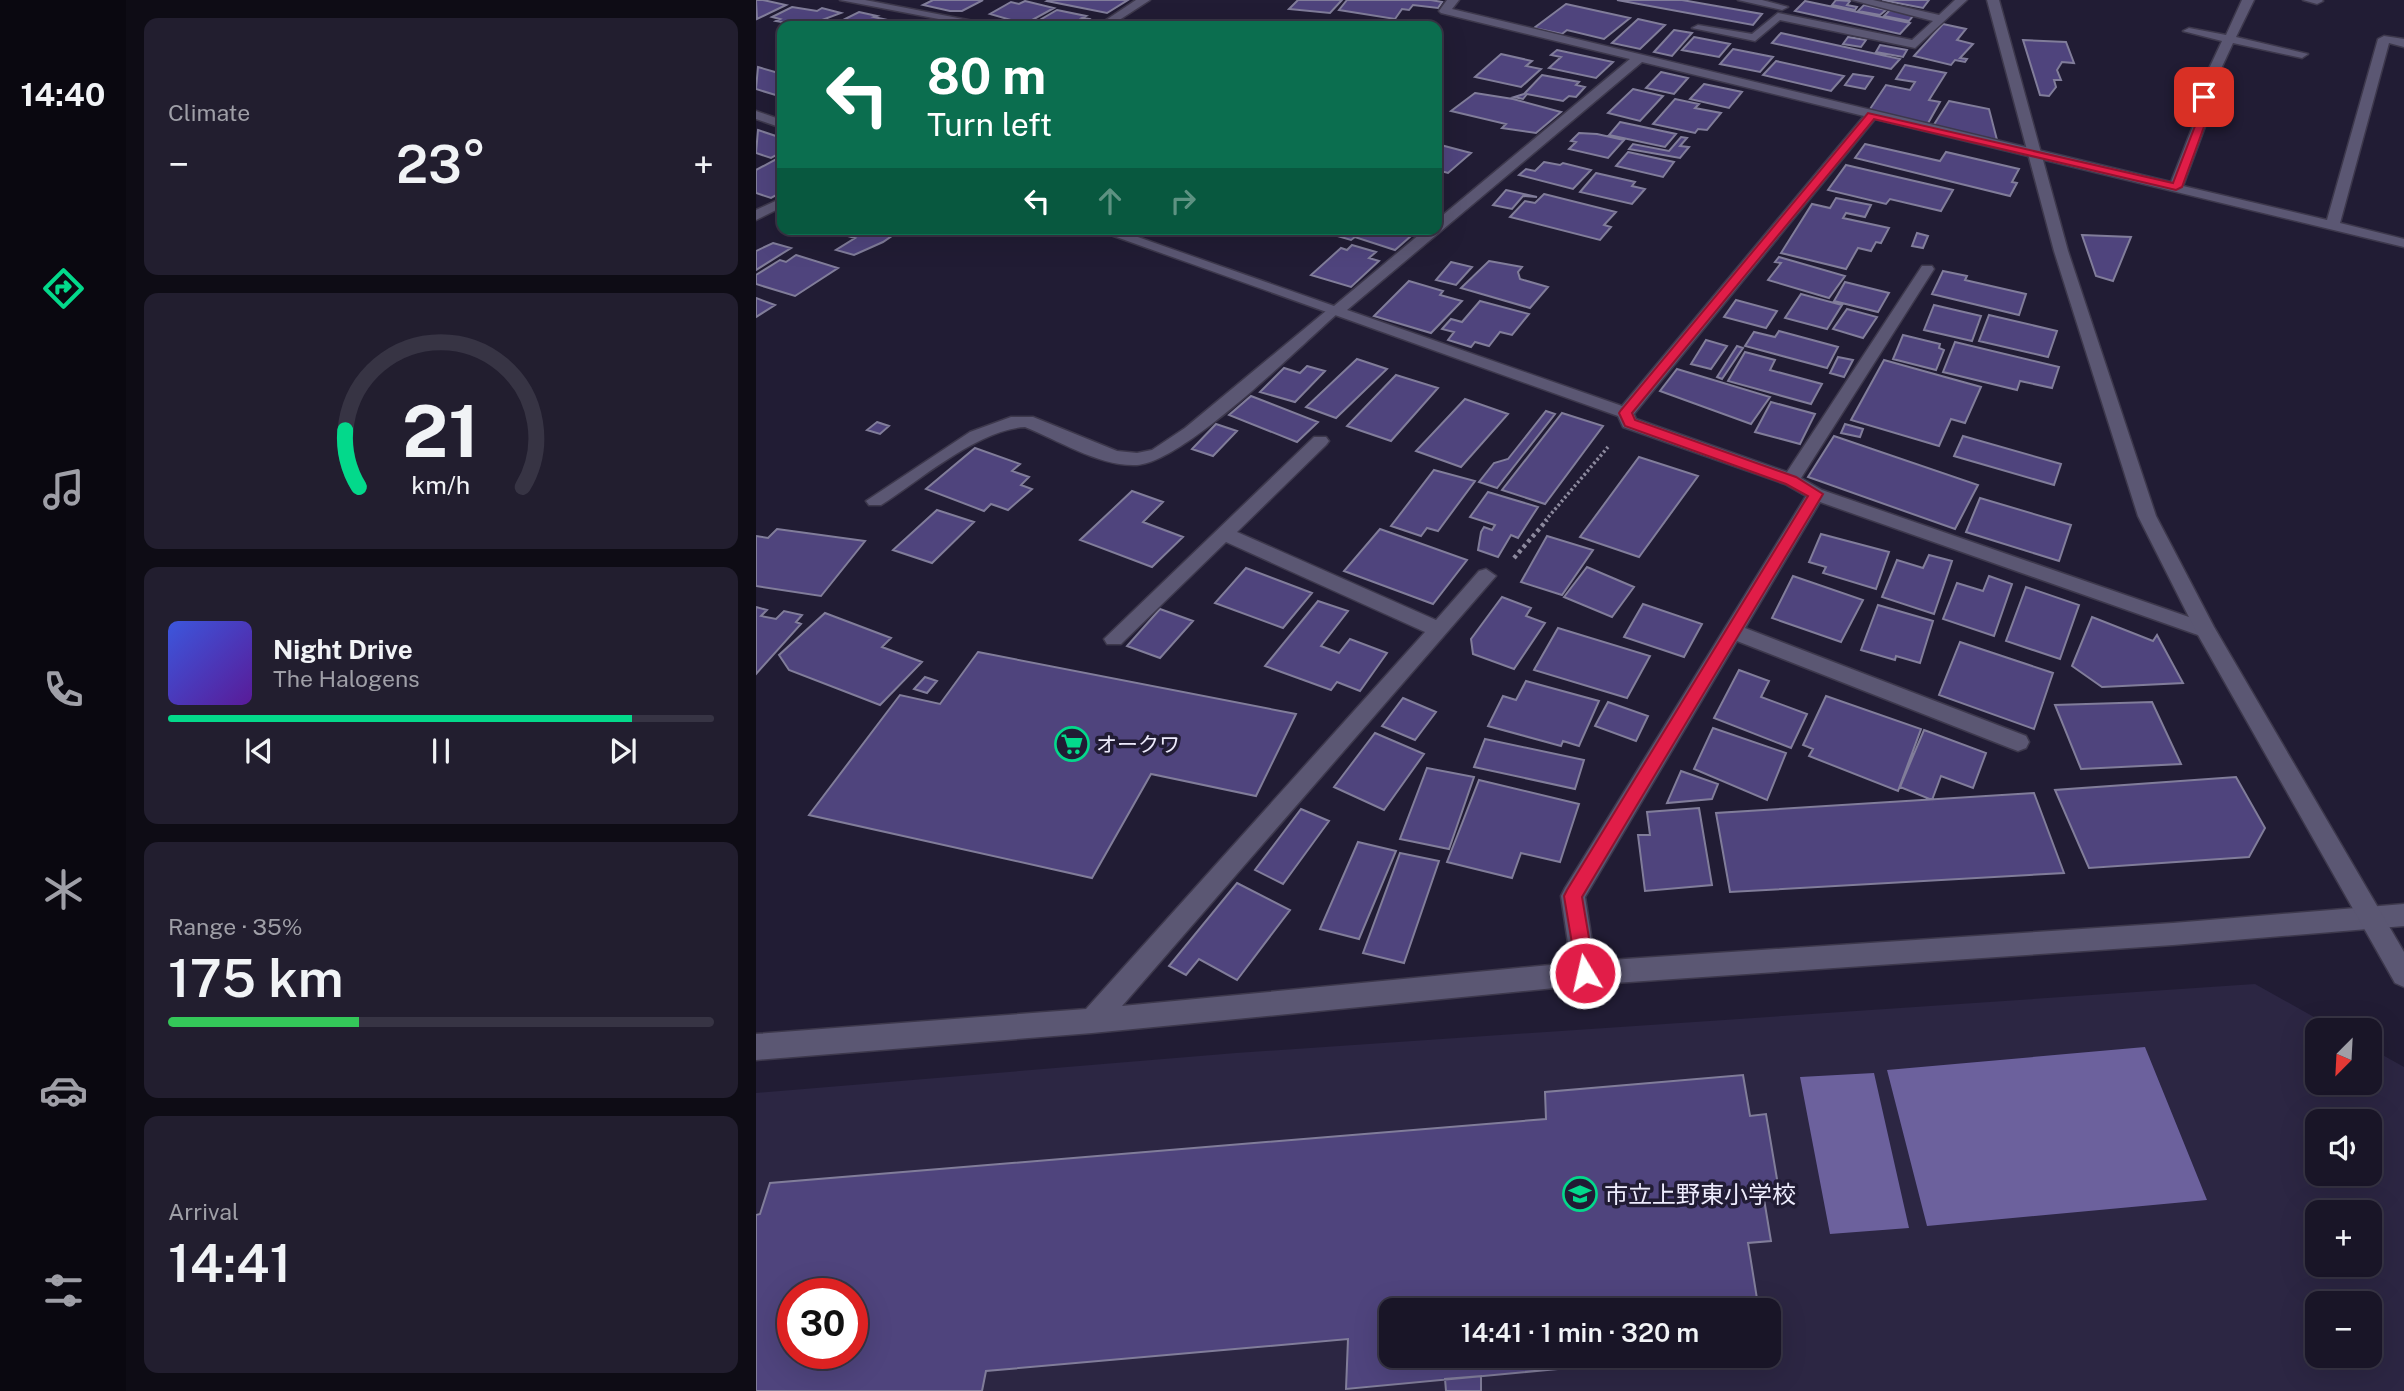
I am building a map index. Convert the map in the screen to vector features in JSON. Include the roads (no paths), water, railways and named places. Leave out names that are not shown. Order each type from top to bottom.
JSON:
[{"type":"street","points":[[846,0],[965,21]]},
{"type":"street","points":[[1111,21],[1144,0]]},
{"type":"street","points":[[1453,0],[1445,11],[1637,60],[2404,243]]},
{"type":"street","points":[[1744,0],[1783,7],[1914,44],[1961,0]]},
{"type":"street","points":[[1858,0],[1941,19]]},
{"type":"street","points":[[1993,0],[2061,251],[2147,516],[2205,630],[2404,975]]},
{"type":"street","points":[[2176,187],[2204,113],[2206,89],[2248,0]]},
{"type":"street","points":[[1698,28],[1755,38],[1783,7]]},
{"type":"street","points":[[2189,31],[2302,54]]},
{"type":"street","points":[[2333,224],[2384,39],[2404,43]]},
{"type":"street","points":[[1442,223],[1637,60]]},
{"type":"street","points":[[1627,418],[1872,115]]},
{"type":"street","points":[[756,116],[777,122]]},
{"type":"street","points":[[756,216],[777,205]]},
{"type":"street","points":[[1118,235],[1627,418],[1791,480],[1816,494],[2205,630]]},
{"type":"street","points":[[875,501],[976,436],[1011,422],[1027,421],[1114,457],[1137,458],[1158,454],[1191,432],[1427,235]]},
{"type":"street","points":[[1791,480],[1927,269]]},
{"type":"street","points":[[1114,639],[1320,441]]},
{"type":"street","points":[[1585,973],[1573,896],[1816,494]]},
{"type":"street","points":[[1224,534],[1438,629]]},
{"type":"street","points":[[1092,1021],[1486,576]]},
{"type":"street","points":[[1732,631],[2018,742]]},
{"type":"street","points":[[756,1047],[1092,1021],[1585,973],[2173,934],[2404,915]]},
{"type":"place","name":"オークワ","points":[[1072,744]]},
{"type":"place","name":"市立上野東小学校","points":[[1580,1194]]}]
